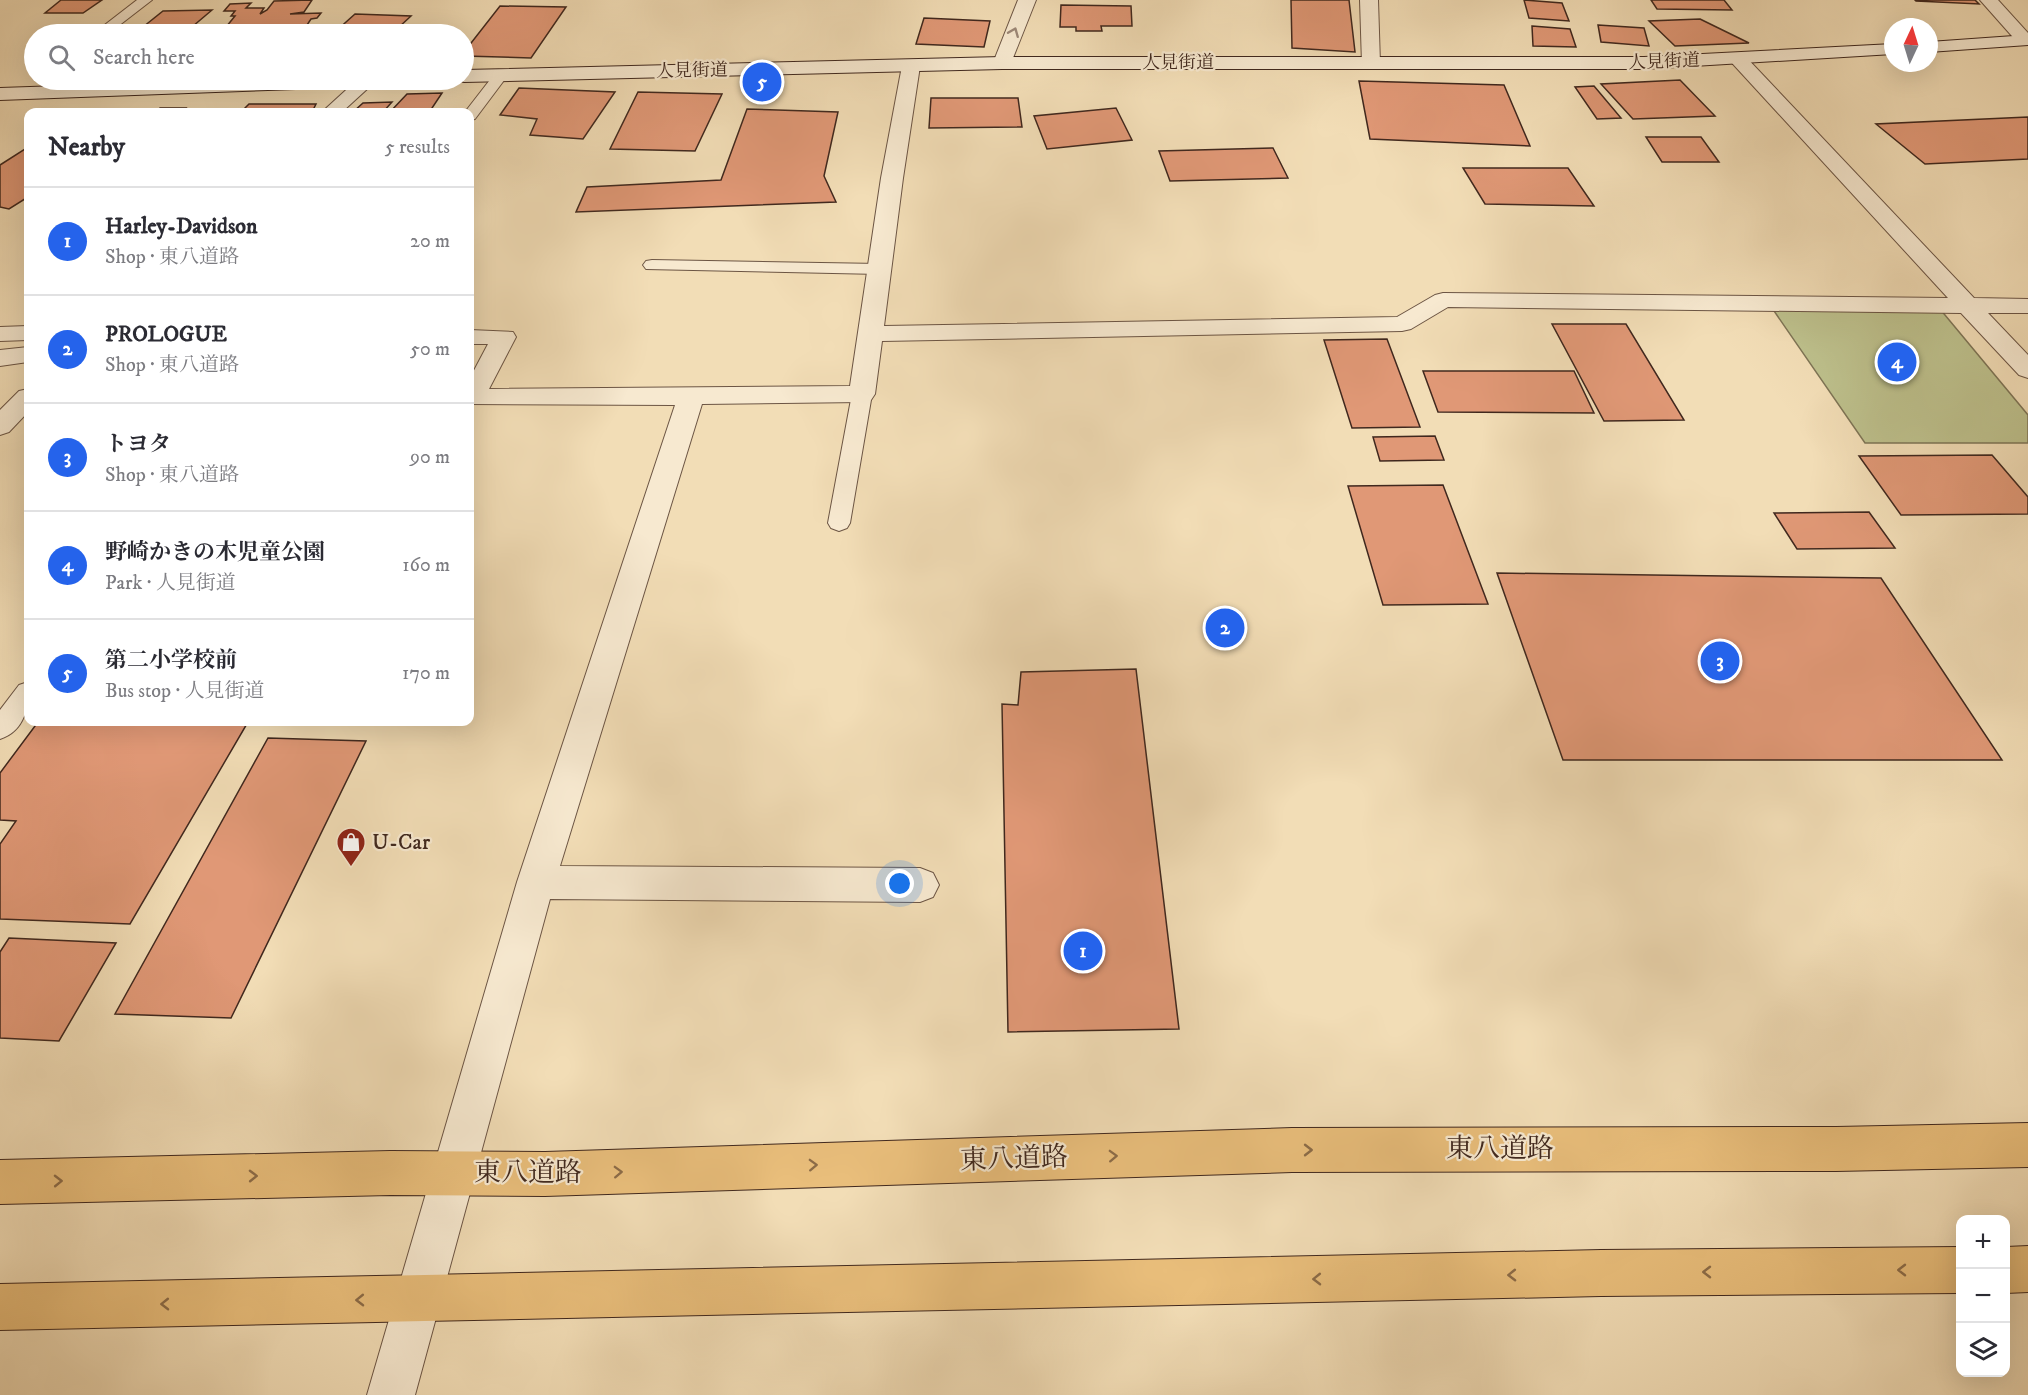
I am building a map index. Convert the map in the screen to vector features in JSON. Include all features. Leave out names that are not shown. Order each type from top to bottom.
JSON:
[{"type":"main road","name":"東八道路","points":[[0,1182],[454,1173],[557,1174],[1292,1150],[1824,1149],[2028,1145]]},
{"type":"main road","points":[[2010,1270],[2028,1269]]},
{"type":"main road","points":[[0,1306],[1589,1273],[1956,1270]]},
{"type":"street","points":[[1002,63],[1027,0]]},
{"type":"street","points":[[1369,0],[1371,64]]},
{"type":"street","points":[[1989,0],[2026,40]]},
{"type":"street","points":[[1938,45],[2026,40]]},
{"type":"street","name":"人見街道","points":[[474,76],[1002,63],[1644,63],[1884,50]]},
{"type":"street","points":[[1738,59],[2028,370]]},
{"type":"street","points":[[474,397],[862,394],[892,178],[911,66]]},
{"type":"street","points":[[0,94],[32,90]]},
{"type":"street","points":[[336,108],[357,90]]},
{"type":"street","points":[[871,334],[1402,324],[1443,300],[2028,306]]},
{"type":"street","points":[[0,334],[24,333]]},
{"type":"street","points":[[474,337],[504,337],[474,393]]},
{"type":"street","points":[[0,358],[24,355]]},
{"type":"street","points":[[391,1395],[536,882],[691,397]]},
{"type":"street","points":[[0,426],[24,401]]},
{"type":"street","points":[[536,882],[920,885]]},
{"type":"lane","points":[[114,24],[146,0]]},
{"type":"lane","points":[[474,111],[501,75]]},
{"type":"lane","points":[[652,266],[880,269]]},
{"type":"lane","points":[[839,523],[862,394]]},
{"type":"lane","points":[[0,729],[24,697]]},
{"type":"green space","points":[[1772,308],[1940,309],[2028,415],[2028,443],[1865,443]]},
{"type":"building","points":[[61,0],[102,0],[83,13],[45,13]]},
{"type":"building","points":[[312,0],[304,12],[290,14],[321,13],[308,24],[228,24],[235,16],[231,16],[235,11],[224,11],[230,4],[251,3],[246,8],[264,8],[260,14],[267,10],[274,1]]},
{"type":"building","points":[[1291,0],[1349,0],[1355,52],[1292,48]]},
{"type":"building","points":[[1524,0],[1562,3],[1569,21],[1529,18]]},
{"type":"building","points":[[1651,0],[1724,0],[1732,10],[1657,9]]},
{"type":"building","points":[[1975,0],[1979,4],[1916,1]]},
{"type":"building","points":[[1061,5],[1131,6],[1132,26],[1101,26],[1102,31],[1076,31],[1076,27],[1060,27]]},
{"type":"building","points":[[500,6],[566,7],[531,58],[474,56],[474,39]]},
{"type":"building","points":[[212,10],[195,24],[147,24],[163,11]]},
{"type":"building","points":[[355,14],[411,16],[402,24],[344,24]]},
{"type":"building","points":[[924,18],[990,21],[984,47],[916,44]]},
{"type":"building","points":[[1700,19],[1749,43],[1675,46],[1649,21]]},
{"type":"building","points":[[1598,25],[1644,28],[1649,46],[1601,42]]},
{"type":"building","points":[[1532,26],[1570,29],[1576,47],[1533,46]]},
{"type":"building","points":[[1680,80],[1715,116],[1633,119],[1601,84]]},
{"type":"building","points":[[1359,81],[1504,85],[1530,146],[1370,139]]},
{"type":"building","points":[[1594,86],[1621,118],[1597,119],[1575,87]]},
{"type":"building","points":[[519,88],[615,92],[583,139],[530,135],[537,119],[500,115]]},
{"type":"building","points":[[638,92],[722,94],[695,151],[610,149]]},
{"type":"building","points":[[442,93],[432,108],[394,108],[407,94]]},
{"type":"building","points":[[931,98],[1018,98],[1022,127],[929,128]]},
{"type":"building","points":[[392,102],[387,108],[357,108],[363,103]]},
{"type":"building","points":[[249,104],[316,104],[314,108],[245,108]]},
{"type":"building","points":[[1116,108],[1132,140],[1047,149],[1034,116]]},
{"type":"building","points":[[747,109],[838,112],[824,176],[836,202],[576,212],[587,187],[721,180]]},
{"type":"building","points":[[2028,117],[2028,159],[1925,164],[1876,124]]},
{"type":"building","points":[[1646,137],[1701,137],[1719,162],[1662,162]]},
{"type":"building","points":[[1273,148],[1288,178],[1170,181],[1159,151]]},
{"type":"building","points":[[24,150],[24,200],[9,209],[0,207],[0,165]]},
{"type":"building","points":[[1463,168],[1568,168],[1594,206],[1485,204]]},
{"type":"building","points":[[1552,324],[1626,324],[1684,420],[1604,421]]},
{"type":"building","points":[[1387,339],[1420,427],[1352,428],[1324,340]]},
{"type":"building","points":[[1423,371],[1574,371],[1594,413],[1438,412]]},
{"type":"building","points":[[1435,436],[1444,460],[1380,461],[1373,437]]},
{"type":"building","points":[[1992,455],[2028,497],[2028,514],[1901,515],[1859,456]]},
{"type":"building","points":[[1443,485],[1488,604],[1383,605],[1348,486]]},
{"type":"building","points":[[1869,512],[1895,548],[1797,549],[1774,513]]},
{"type":"building","points":[[1497,573],[1881,578],[2002,760],[1563,760]]},
{"type":"building","points":[[1136,669],[1179,1029],[1008,1032],[1002,704],[1018,705],[1021,672]]},
{"type":"building","points":[[35,726],[246,726],[130,924],[0,919],[0,844],[16,821],[0,820],[0,773]]},
{"type":"building","points":[[268,738],[366,741],[231,1018],[115,1014]]},
{"type":"building","points":[[9,938],[116,943],[59,1041],[0,1038],[0,952]]},
{"type":"place","name":"第二小学校前","points":[[762,82]]},
{"type":"place","name":"野崎かきの木児童公園","points":[[1897,362]]},
{"type":"place","name":"PROLOGUE","points":[[1225,628]]},
{"type":"place","name":"トヨタ","points":[[1720,661]]},
{"type":"place","name":"U-Car","points":[[351,868]]},
{"type":"place","name":"Harley-Davidson","points":[[1083,951]]}]
